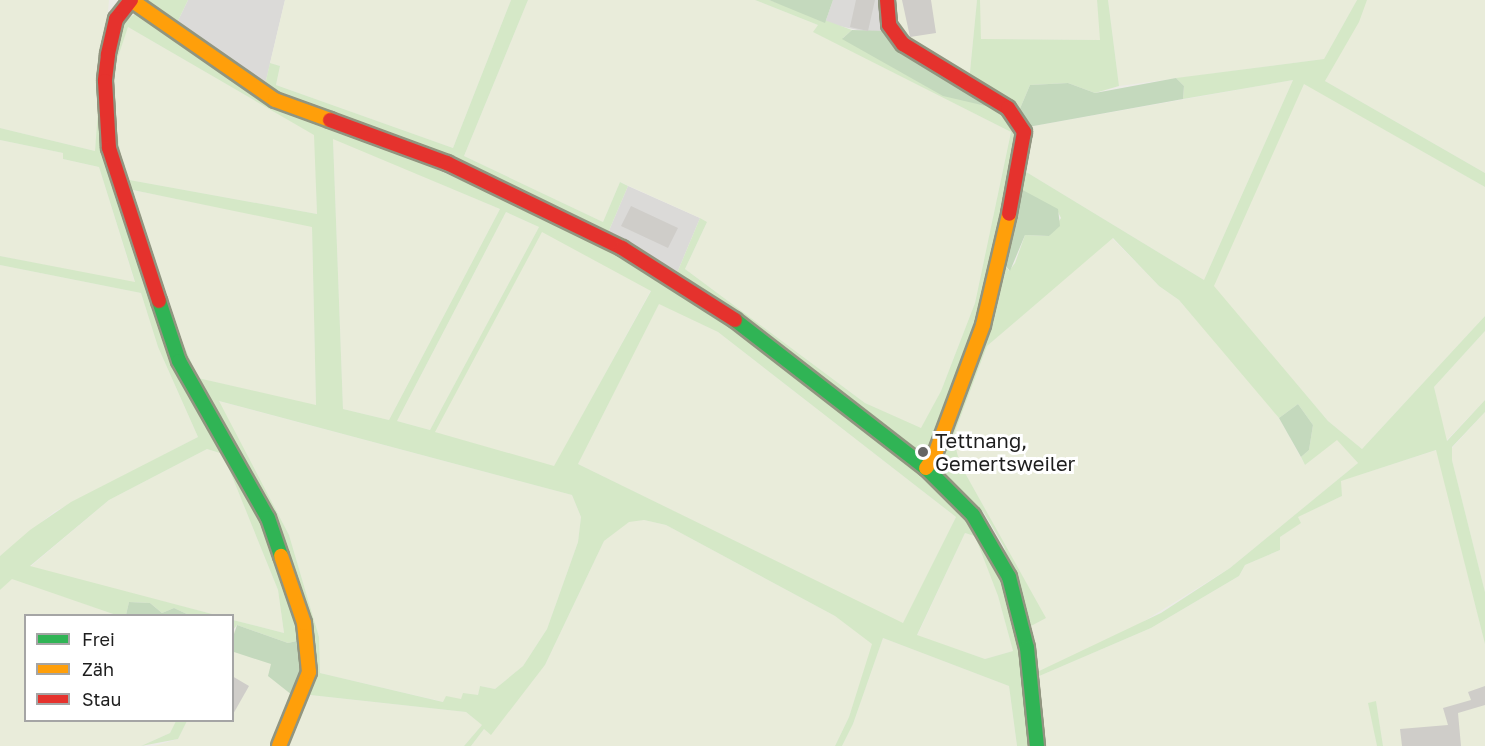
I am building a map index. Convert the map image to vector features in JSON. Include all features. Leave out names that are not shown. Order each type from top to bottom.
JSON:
[{"type":"street","points":[[279,746],[309,672],[304,623],[268,518],[179,361],[109,148],[105,81],[108,55],[116,19],[131,0],[275,100],[447,164],[622,248],[746,327],[926,468],[973,515],[1009,577],[1025,639],[1037,746]]},
{"type":"street","points":[[887,0],[889,26],[903,44],[1008,108],[1024,132],[1019,172],[983,325],[934,457],[926,468]]},
{"type":"shaded area","points":[[188,0],[285,0],[264,89],[175,27]]},
{"type":"shaded area","points":[[833,0],[885,0],[885,31],[872,33],[825,23]]},
{"type":"shaded area","points":[[628,186],[700,218],[677,273],[608,233]]},
{"type":"green space","points":[[0,0],[109,0],[95,151],[0,128]]},
{"type":"green space","points":[[139,0],[188,0],[175,27]]},
{"type":"green space","points":[[285,0],[511,0],[453,148],[276,85],[280,66],[270,63]]},
{"type":"green space","points":[[511,0],[528,0],[464,156],[603,222],[620,182],[628,186],[608,233],[460,162],[264,89],[270,63],[280,66],[276,85],[453,148]]},
{"type":"green space","points":[[528,0],[755,0],[818,25],[814,32],[1011,132],[975,303],[941,391],[921,429],[865,403],[685,269],[707,222],[620,182],[603,222],[464,156]]},
{"type":"green space","points":[[755,0],[769,0],[852,30],[843,38],[986,106],[987,97],[1006,112],[1016,129],[1016,154],[980,312],[936,434],[924,453],[918,454],[786,349],[677,273],[700,218],[707,222],[685,269],[865,403],[921,428],[941,391],[975,303],[1011,132],[813,32],[818,25]]},
{"type":"green space","points":[[769,0],[833,0],[825,23]]},
{"type":"green space","points":[[885,0],[977,0],[969,82],[906,44]]},
{"type":"green space","points":[[977,0],[980,0],[981,39],[1100,40],[1097,0],[1108,0],[1119,86],[1095,93],[1068,83],[1030,85],[1019,111],[969,82]]},
{"type":"green space","points":[[980,0],[1097,0],[1101,40],[980,39]]},
{"type":"green space","points":[[1108,0],[1357,0],[1324,59],[1119,86]]},
{"type":"green space","points":[[1357,0],[1367,0],[1359,22],[1325,81],[1485,173],[1485,187],[1304,84],[1214,286],[1328,421],[1362,449],[1485,316],[1485,331],[1434,387],[1447,441],[1485,400],[1485,412],[1452,447],[1452,460],[1485,592],[1485,644],[1436,450],[1341,481],[1342,496],[1298,517],[1301,523],[1280,537],[1280,550],[1245,565],[1239,576],[1151,628],[1037,677],[1037,672],[1161,613],[1230,568],[1358,463],[1337,440],[1305,465],[1301,457],[1309,450],[1313,425],[1298,404],[1279,418],[1179,300],[1159,286],[1113,238],[987,346],[953,437],[960,464],[1046,618],[1031,626],[1004,547],[984,513],[941,470],[941,460],[987,331],[1004,264],[1009,271],[1015,263],[1025,235],[1049,236],[1061,218],[1058,212],[1019,188],[1023,170],[1204,280],[1293,80],[1183,99],[1184,86],[1176,78],[1324,59]]},
{"type":"green space","points":[[1367,0],[1485,0],[1485,173],[1325,81]]},
{"type":"green space","points":[[136,13],[234,80],[590,237],[722,317],[912,462],[970,522],[997,568],[1015,628],[1030,746],[1017,746],[1009,686],[883,638],[853,724],[842,746],[835,746],[849,717],[872,644],[835,616],[666,525],[644,520],[629,522],[604,541],[545,665],[491,735],[484,729],[471,746],[464,746],[482,725],[466,712],[310,695],[288,746],[284,746],[311,686],[304,607],[282,535],[241,454],[189,372],[118,165],[110,101],[118,35],[125,21]],"holes":[[[128,27],[314,135],[317,214],[124,179],[114,109],[114,69]],[[333,139],[500,209],[389,420],[343,409]],[[128,189],[312,227],[316,405],[198,378],[165,301]],[[506,212],[539,227],[430,430],[397,421]],[[542,232],[651,291],[554,466],[435,432]],[[659,304],[718,332],[956,517],[903,623],[578,464]],[[219,401],[572,495],[581,517],[578,542],[547,629],[523,666],[495,689],[480,686],[478,695],[463,693],[461,699],[446,696],[443,702],[320,673],[319,637],[289,535]],[[965,533],[975,536],[998,596],[1013,651],[985,659],[917,635]]]},
{"type":"green space","points":[[128,27],[315,135],[317,214],[124,179],[114,109],[114,69]]},
{"type":"green space","points":[[852,30],[885,31],[987,97],[986,106],[943,96],[842,39]]},
{"type":"green space","points":[[1176,78],[1184,86],[1183,99],[1028,127],[1019,111],[1030,85],[1068,83],[1095,93]]},
{"type":"green space","points":[[1293,80],[1204,280],[1023,170],[1028,127]]},
{"type":"green space","points":[[1304,83],[1485,187],[1485,316],[1362,449],[1328,421],[1213,286]]},
{"type":"green space","points":[[99,97],[105,154],[117,198],[148,285],[266,530],[289,592],[301,640],[288,643],[237,625],[234,629],[234,620],[284,633],[278,590],[223,454],[207,449],[109,500],[30,566],[212,614],[187,614],[174,608],[162,613],[150,603],[129,602],[126,614],[113,614],[12,579],[0,590],[0,556],[30,530],[71,502],[198,437],[158,347],[141,293],[0,265],[0,256],[135,282],[99,167],[63,159],[63,153],[0,140],[0,128],[95,151]]},
{"type":"green space","points":[[333,138],[500,209],[389,420],[343,409]]},
{"type":"green space","points":[[0,140],[63,153],[63,159],[99,167],[135,283],[0,256]]},
{"type":"green space","points":[[1019,188],[1058,209],[1060,226],[1049,236],[1025,235],[1010,271],[1004,264]]},
{"type":"green space","points":[[127,189],[312,226],[316,406],[198,378],[165,301]]},
{"type":"green space","points":[[506,212],[539,227],[430,430],[397,421]]},
{"type":"green space","points":[[542,231],[651,290],[554,467],[434,432]]},
{"type":"green space","points":[[1112,238],[1159,286],[1179,300],[1274,409],[1305,465],[1337,439],[1358,463],[1230,568],[1120,636],[1037,672],[1031,626],[1045,618],[960,464],[953,437],[987,346]]},
{"type":"green space","points":[[0,265],[141,293],[158,347],[198,437],[54,512],[0,556]]},
{"type":"green space","points":[[659,303],[718,332],[956,517],[903,624],[578,464]]},
{"type":"green space","points":[[1485,331],[1485,400],[1446,441],[1434,387]]},
{"type":"green space","points":[[218,401],[572,495],[581,517],[578,542],[547,629],[523,666],[495,689],[480,686],[478,696],[444,702],[320,673],[319,637],[289,535]]},
{"type":"green space","points":[[1298,404],[1313,425],[1309,450],[1301,457],[1279,418]]},
{"type":"green space","points":[[1485,412],[1485,592],[1452,460],[1452,448]]},
{"type":"green space","points":[[207,449],[223,454],[278,590],[284,633],[234,620],[234,614],[212,614],[30,567],[109,500]]},
{"type":"green space","points":[[1437,450],[1485,644],[1485,746],[1383,746],[1376,702],[1369,704],[1377,746],[1046,746],[1037,677],[1151,628],[1239,576],[1245,565],[1280,550],[1280,537],[1300,523],[1297,517],[1342,496],[1340,481]]},
{"type":"green space","points":[[644,520],[666,525],[835,616],[873,644],[849,717],[835,746],[471,746],[484,729],[491,734],[545,665],[604,541],[629,521]]},
{"type":"green space","points":[[965,533],[975,535],[998,596],[1013,651],[985,659],[917,636]]},
{"type":"green space","points":[[12,578],[113,614],[24,614],[24,722],[176,722],[170,733],[141,746],[0,746],[0,590]]},
{"type":"green space","points":[[129,602],[150,603],[162,613],[174,608],[187,614],[126,614]]},
{"type":"green space","points":[[237,625],[288,643],[301,640],[300,676],[292,695],[268,676],[271,664],[234,652],[234,634]]},
{"type":"green space","points":[[234,630],[305,654],[306,670],[275,746],[154,746],[178,739],[186,722],[234,722]]},
{"type":"green space","points":[[883,638],[1009,686],[1017,746],[842,746],[853,724]]},
{"type":"green space","points":[[309,695],[466,712],[482,725],[464,746],[288,746]]},
{"type":"green space","points":[[1376,701],[1383,746],[1377,746],[1368,703]]},
{"type":"green space","points":[[176,722],[186,722],[178,739],[141,746],[170,733]]},
{"type":"building","points":[[856,0],[875,0],[868,31],[850,27]]},
{"type":"building","points":[[902,0],[931,0],[936,33],[910,37]]},
{"type":"building","points":[[631,206],[678,228],[668,248],[621,226]]},
{"type":"building","points":[[234,677],[249,686],[234,712]]},
{"type":"building","points":[[1485,686],[1485,705],[1458,713],[1461,746],[1402,746],[1400,729],[1448,725],[1443,708],[1471,700],[1468,692]]},
{"type":"traffic: fast","points":[[159,301],[179,361],[268,518],[281,556]]},
{"type":"traffic: fast","points":[[735,320],[926,468],[973,515],[1009,577],[1027,648],[1037,746]]},
{"type":"traffic: slow","points":[[131,0],[275,100],[330,120]]},
{"type":"traffic: slow","points":[[926,468],[934,457],[983,325],[1009,214]]},
{"type":"traffic: slow","points":[[279,746],[309,672],[304,623],[281,556]]},
{"type":"traffic: jam","points":[[131,0],[116,19],[108,55],[105,81],[109,148],[159,301]]},
{"type":"traffic: jam","points":[[887,0],[889,25],[903,44],[1008,108],[1024,132],[1009,214]]},
{"type":"traffic: jam","points":[[330,120],[447,163],[622,248],[735,320]]},
{"type":"place","name":"Tettnang, Gemertsweiler","points":[[923,452]]}]
